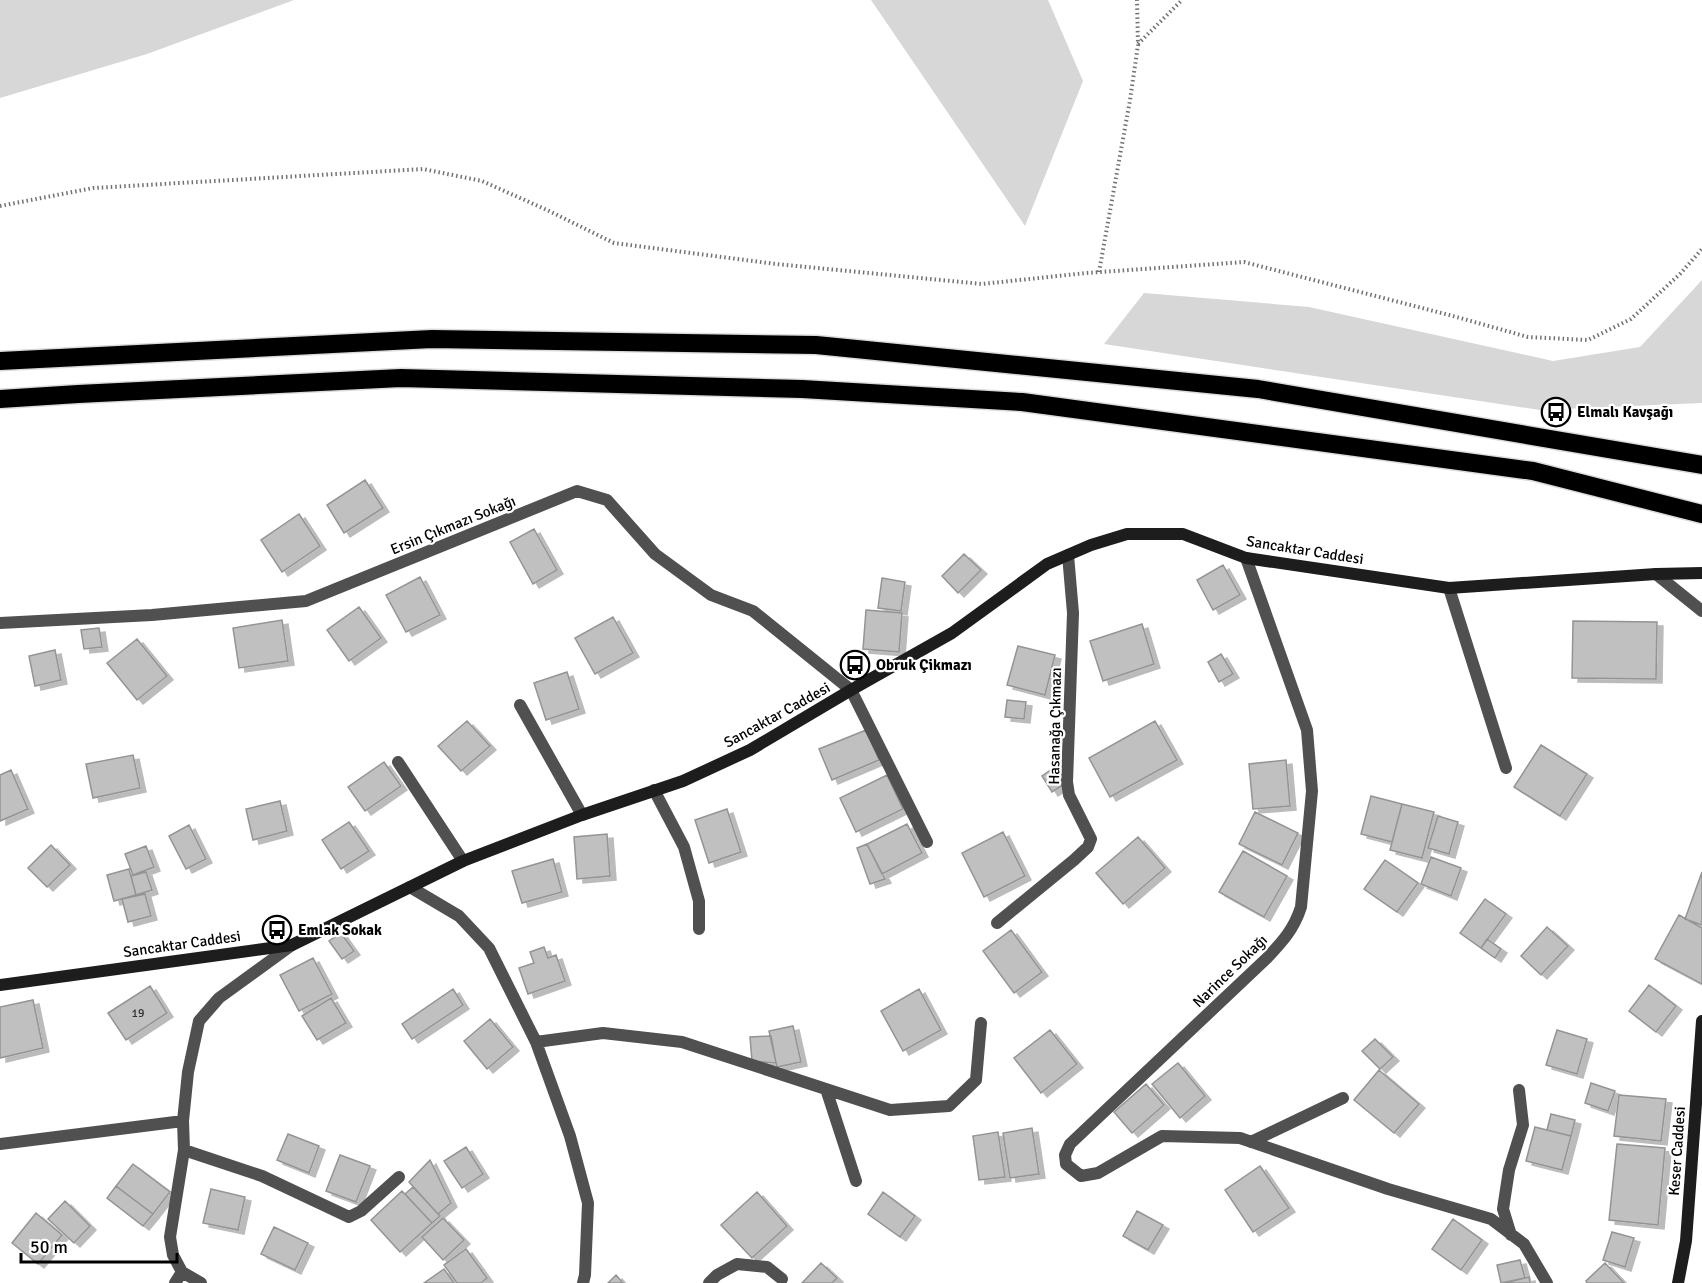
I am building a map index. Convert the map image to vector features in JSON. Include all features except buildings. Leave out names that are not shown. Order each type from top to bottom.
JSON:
[{"type":"highway","points":[[0,361],[432,339],[816,345],[1258,389],[1702,465]]},
{"type":"highway","points":[[0,399],[401,378],[802,389],[1022,402],[1533,471],[1702,514]]},
{"type":"street","name":"Ersin Çıkmazı Sokağı","points":[[0,623],[152,615],[306,601],[577,491],[607,500],[655,554],[711,595],[753,611],[851,690]]},
{"type":"street","name":"Sancaktar Caddesi","points":[[0,985],[292,945],[463,861],[582,815],[683,781],[750,750],[952,633],[1047,564],[1091,545],[1127,534],[1183,534],[1246,558],[1449,588],[1702,573]]},
{"type":"street","name":"Hasanağa Çıkmazı","points":[[997,922],[1074,860],[1088,847],[1091,839],[1069,795],[1067,782],[1073,613],[1068,555]]},
{"type":"street","name":"Narince Sokağı","points":[[1246,558],[1307,730],[1312,790],[1301,907],[1288,935],[1267,958],[1070,1144],[1065,1155],[1066,1164],[1082,1176],[1098,1173],[1162,1136],[1240,1138],[1388,1189],[1491,1220],[1524,1244],[1547,1283]]},
{"type":"street","points":[[1656,574],[1702,611]]},
{"type":"street","points":[[1449,588],[1506,768]]},
{"type":"street","points":[[851,690],[927,842]]},
{"type":"street","points":[[520,705],[582,815]]},
{"type":"street","points":[[398,762],[463,861]]},
{"type":"street","points":[[654,790],[684,847],[699,901],[699,929]]},
{"type":"street","points":[[410,887],[459,916],[489,948],[536,1042],[570,1136],[588,1203],[584,1283]]},
{"type":"street","points":[[201,1283],[178,1278],[170,1237],[184,1150],[183,1121],[188,1072],[199,1021],[219,998],[292,945]]},
{"type":"street","name":"Keser Caddesi","points":[[1678,1283],[1686,1241],[1702,1021]]},
{"type":"street","points":[[536,1042],[603,1034],[682,1042],[890,1110],[949,1106],[976,1080],[981,1023]]},
{"type":"street","points":[[826,1089],[856,1181]]},
{"type":"street","points":[[1511,1235],[1503,1209],[1509,1170],[1523,1125],[1519,1090]]},
{"type":"street","points":[[1251,1142],[1343,1098]]},
{"type":"street","points":[[0,1144],[183,1121]]},
{"type":"street","points":[[184,1150],[262,1176],[349,1217],[361,1211],[399,1177]]},
{"type":"street","points":[[709,1283],[717,1275],[737,1263],[767,1267],[782,1279]]},
{"type":"path","points":[[1100,272],[1138,45],[1137,0]]},
{"type":"path","points":[[1138,45],[1182,0]]},
{"type":"path","points":[[0,206],[93,188],[423,169],[482,181],[548,210],[614,243],[776,264],[982,284],[1100,272],[1244,262],[1453,315],[1527,337],[1588,340],[1631,319],[1680,274],[1702,249]]},
{"type":"shaded area","points":[[0,0],[294,0],[147,54],[0,98]]},
{"type":"shaded area","points":[[871,0],[1048,0],[1083,81],[1025,226]]},
{"type":"shaded area","points":[[1702,280],[1702,403],[1540,410],[1104,344],[1144,293],[1309,307],[1553,361],[1640,347]]},
{"type":"place","name":"Elmalı Kavşağı","points":[[1556,412]]},
{"type":"place","name":"Obruk Çikmazı","points":[[855,665]]},
{"type":"place","name":"Emlak Sokak","points":[[277,930]]}]
